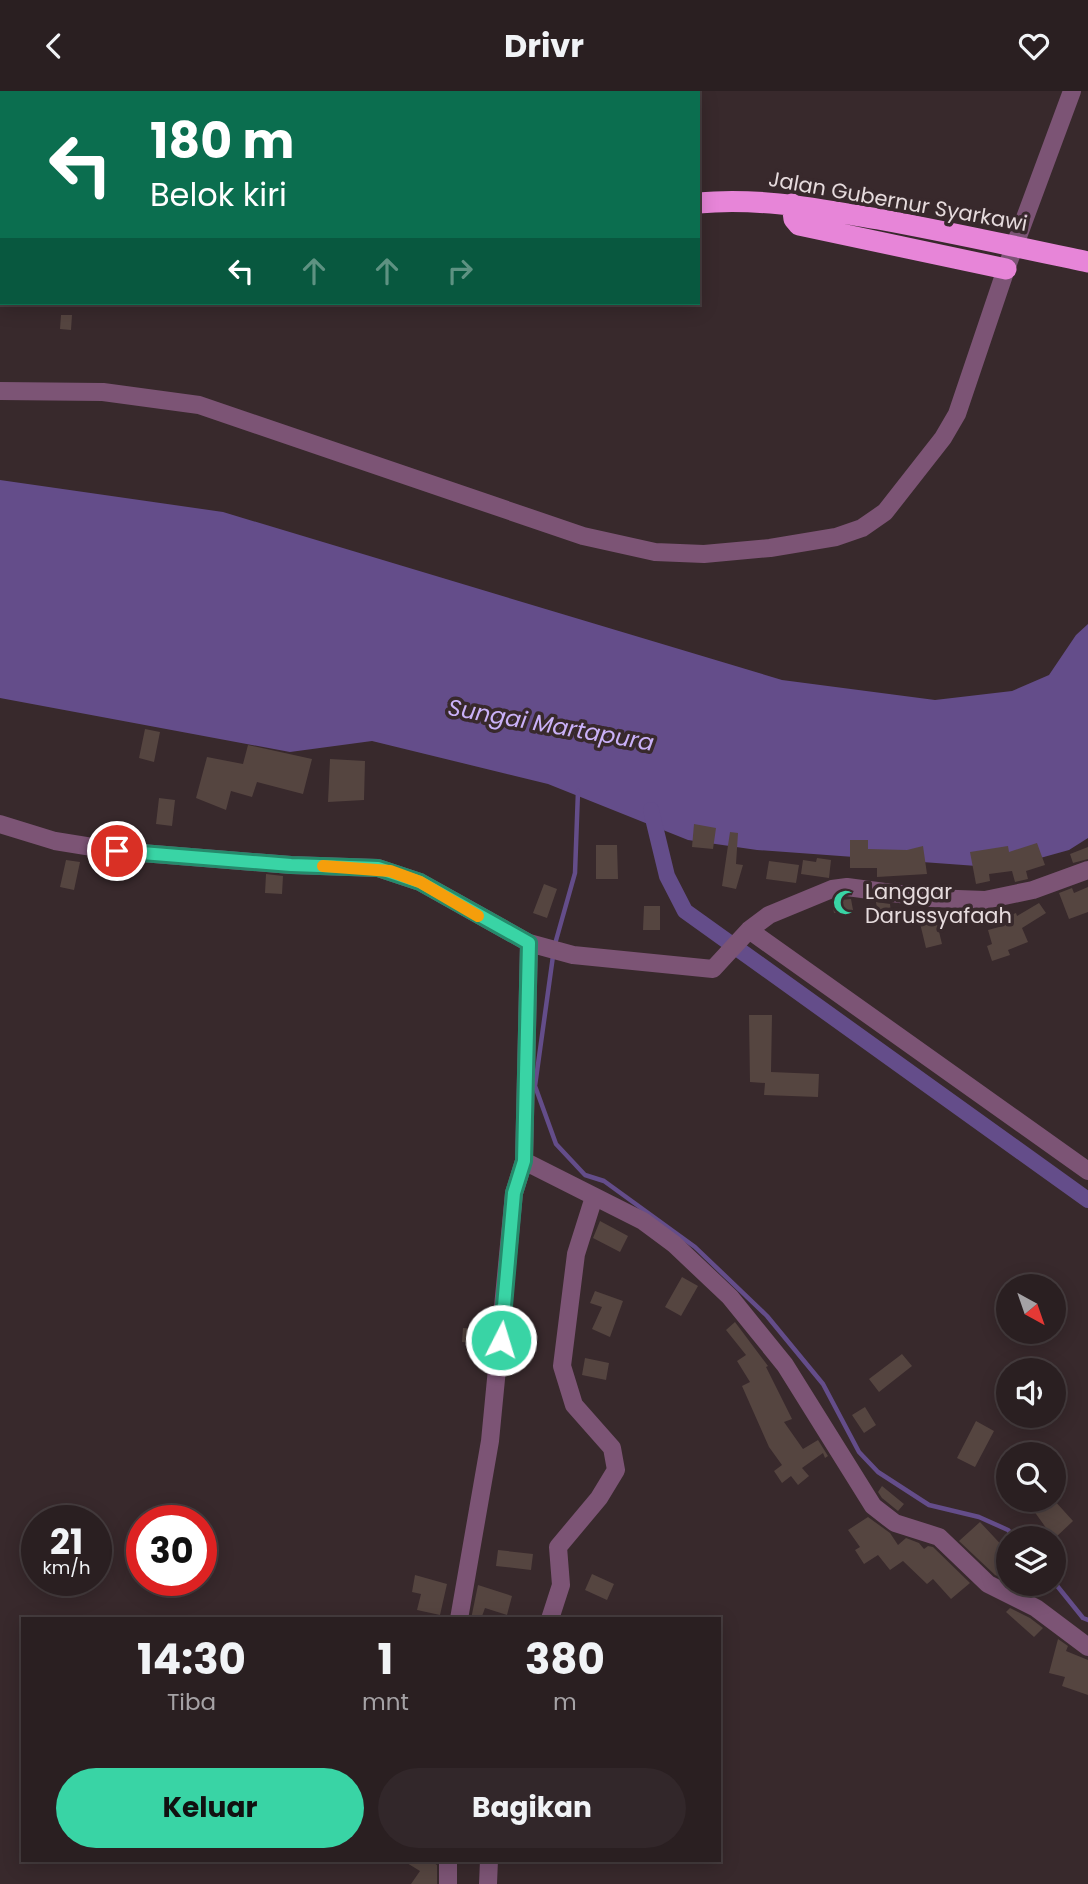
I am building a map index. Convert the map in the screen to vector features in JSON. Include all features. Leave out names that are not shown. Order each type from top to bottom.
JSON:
[{"type":"highway","name":"Jalan Gubernur Syarkawi","points":[[700,203],[741,200],[792,204],[961,234],[1088,262]]},
{"type":"highway","points":[[792,204],[794,219],[799,225],[1006,269]]},
{"type":"street","points":[[0,391],[129,394],[200,405],[583,536],[623,547],[678,555],[820,541],[862,528],[894,501],[943,438],[962,404],[1006,269],[1072,91]]},
{"type":"street","points":[[0,824],[55,841],[117,851],[291,865],[378,868],[420,882],[536,945],[573,955],[704,970],[719,966],[748,932],[779,909],[839,887],[930,898],[985,901],[1034,890],[1088,870]]},
{"type":"street","points":[[748,932],[1088,1171]]},
{"type":"street","points":[[459,1617],[490,1441],[514,1193],[524,1161],[536,945]]},
{"type":"street","points":[[524,1161],[658,1230],[730,1297],[785,1365],[846,1460],[865,1496],[881,1514],[895,1523],[939,1537],[994,1588],[1036,1608],[1088,1647]]},
{"type":"street","points":[[551,1617],[561,1585],[558,1547],[598,1498],[616,1470],[612,1448],[574,1405],[568,1393],[562,1366],[576,1254],[591,1196]]},
{"type":"street","points":[[448,1862],[448,1884]]},
{"type":"street","points":[[488,1884],[489,1862]]},
{"type":"water","name":"Sungai Martapura","points":[[0,480],[223,512],[782,680],[935,700],[1012,691],[1049,675],[1076,635],[1088,624],[1088,838],[1069,850],[1004,868],[757,850],[688,840],[548,784],[372,741],[290,752],[0,698]]},
{"type":"building","points":[[61,315],[72,315],[71,330],[60,329]]},
{"type":"building","points":[[145,729],[160,732],[154,762],[139,758]]},
{"type":"building","points":[[248,745],[312,759],[303,794],[257,782],[252,797],[231,791],[226,810],[196,798],[207,757],[243,764]]},
{"type":"building","points":[[330,759],[365,761],[364,800],[328,802]]},
{"type":"building","points":[[159,798],[175,800],[172,826],[156,824]]},
{"type":"building","points":[[694,824],[716,828],[713,849],[692,847]]},
{"type":"building","points":[[730,832],[738,833],[736,864],[743,865],[736,889],[722,886]]},
{"type":"building","points":[[850,840],[868,840],[868,849],[907,850],[923,846],[927,874],[877,877],[877,868],[850,868]]},
{"type":"building","points":[[1037,843],[1045,865],[1026,871],[1028,879],[1015,882],[1012,871],[989,874],[990,881],[976,884],[970,852],[1008,846],[1009,852]]},
{"type":"building","points":[[596,845],[617,845],[618,879],[596,879]]},
{"type":"building","points":[[1088,847],[1088,859],[1073,863],[1070,854]]},
{"type":"building","points":[[817,858],[831,860],[829,878],[801,874],[803,860],[816,862]]},
{"type":"building","points":[[66,860],[80,862],[74,890],[60,887]]},
{"type":"building","points":[[769,861],[799,865],[796,883],[766,879]]},
{"type":"building","points":[[266,874],[283,876],[282,894],[265,893]]},
{"type":"building","points":[[544,884],[557,889],[547,918],[533,913]]},
{"type":"building","points":[[1088,887],[1088,912],[1069,919],[1059,893],[1072,888],[1074,893]]},
{"type":"building","name":"Langgar Darussyafaah","points":[[851,899],[853,910],[834,913],[832,901]]},
{"type":"building","points":[[876,902],[890,904],[892,921],[879,922]]},
{"type":"building","points":[[1039,903],[1046,913],[1022,928],[1028,942],[1008,950],[1010,955],[992,961],[987,946],[992,944],[988,930],[1003,926],[1001,919],[1016,913],[1017,916]]},
{"type":"building","points":[[644,906],[660,906],[660,930],[643,930]]},
{"type":"building","points":[[934,911],[942,944],[926,948],[918,915]]},
{"type":"building","points":[[749,1015],[772,1015],[771,1072],[819,1074],[818,1097],[764,1095],[765,1083],[750,1082]]},
{"type":"building","points":[[600,1221],[628,1236],[620,1252],[593,1238]]},
{"type":"building","points":[[682,1277],[698,1286],[681,1316],[665,1307]]},
{"type":"building","points":[[595,1291],[623,1301],[610,1337],[592,1329],[602,1307],[590,1303]]},
{"type":"building","points":[[735,1322],[768,1366],[766,1367],[792,1419],[784,1422],[803,1449],[818,1440],[828,1456],[825,1458],[823,1453],[802,1468],[809,1476],[798,1485],[791,1476],[782,1483],[774,1471],[782,1465],[769,1447],[742,1386],[750,1382],[737,1361],[746,1355],[726,1330]]},
{"type":"building","points":[[463,1328],[483,1329],[482,1344],[462,1342]]},
{"type":"building","points":[[902,1354],[912,1366],[879,1392],[869,1379]]},
{"type":"building","points":[[585,1358],[609,1363],[606,1380],[582,1375]]},
{"type":"building","points":[[865,1407],[876,1425],[864,1433],[852,1415]]},
{"type":"building","points":[[976,1421],[994,1431],[975,1467],[957,1458]]},
{"type":"building","points":[[882,1486],[904,1504],[898,1511],[878,1492]]},
{"type":"building","points":[[1035,1512],[1065,1512],[1073,1521],[1066,1528],[1045,1526]]},
{"type":"building","points":[[868,1517],[890,1533],[898,1545],[906,1538],[919,1543],[924,1549],[933,1547],[970,1583],[951,1599],[933,1579],[927,1584],[903,1561],[890,1570],[878,1555],[864,1564],[855,1550],[860,1547],[848,1530]]},
{"type":"building","points":[[980,1522],[996,1539],[996,1575],[995,1575],[959,1541]]},
{"type":"building","points":[[498,1550],[533,1554],[531,1570],[496,1566]]},
{"type":"building","points":[[592,1574],[614,1584],[607,1600],[585,1590]]},
{"type":"building","points":[[415,1575],[447,1584],[440,1615],[417,1610],[421,1594],[412,1592]]},
{"type":"building","points":[[478,1585],[512,1596],[507,1615],[485,1608],[482,1617],[471,1617]]},
{"type":"building","points":[[1010,1608],[1043,1628],[1034,1637],[1006,1612]]},
{"type":"building","points":[[1058,1639],[1068,1646],[1066,1651],[1088,1660],[1088,1695],[1062,1686],[1065,1677],[1049,1673]]},
{"type":"building","points":[[405,1862],[433,1862],[437,1865],[437,1884],[411,1884],[420,1871]]},
{"type":"waterway","points":[[555,944],[575,873],[578,791]]},
{"type":"waterway","points":[[651,810],[667,876],[685,911],[1088,1200]]},
{"type":"waterway","points":[[553,956],[535,1086],[556,1144],[585,1175],[604,1181],[695,1247],[767,1316],[823,1384],[859,1452],[878,1472],[929,1505],[979,1517],[999,1526]]},
{"type":"waterway","points":[[1065,1596],[1083,1618],[1088,1620]]},
{"type":"slow traffic","points":[[323,866],[353,866],[390,871],[420,882],[478,916]]},
{"type":"place","name":"Langgar Darussyafaah","points":[[845,903]]},
{"type":"route","points":[[117,851],[291,865],[378,868],[420,882],[529,943],[524,1161],[514,1193],[501,1340]]}]
